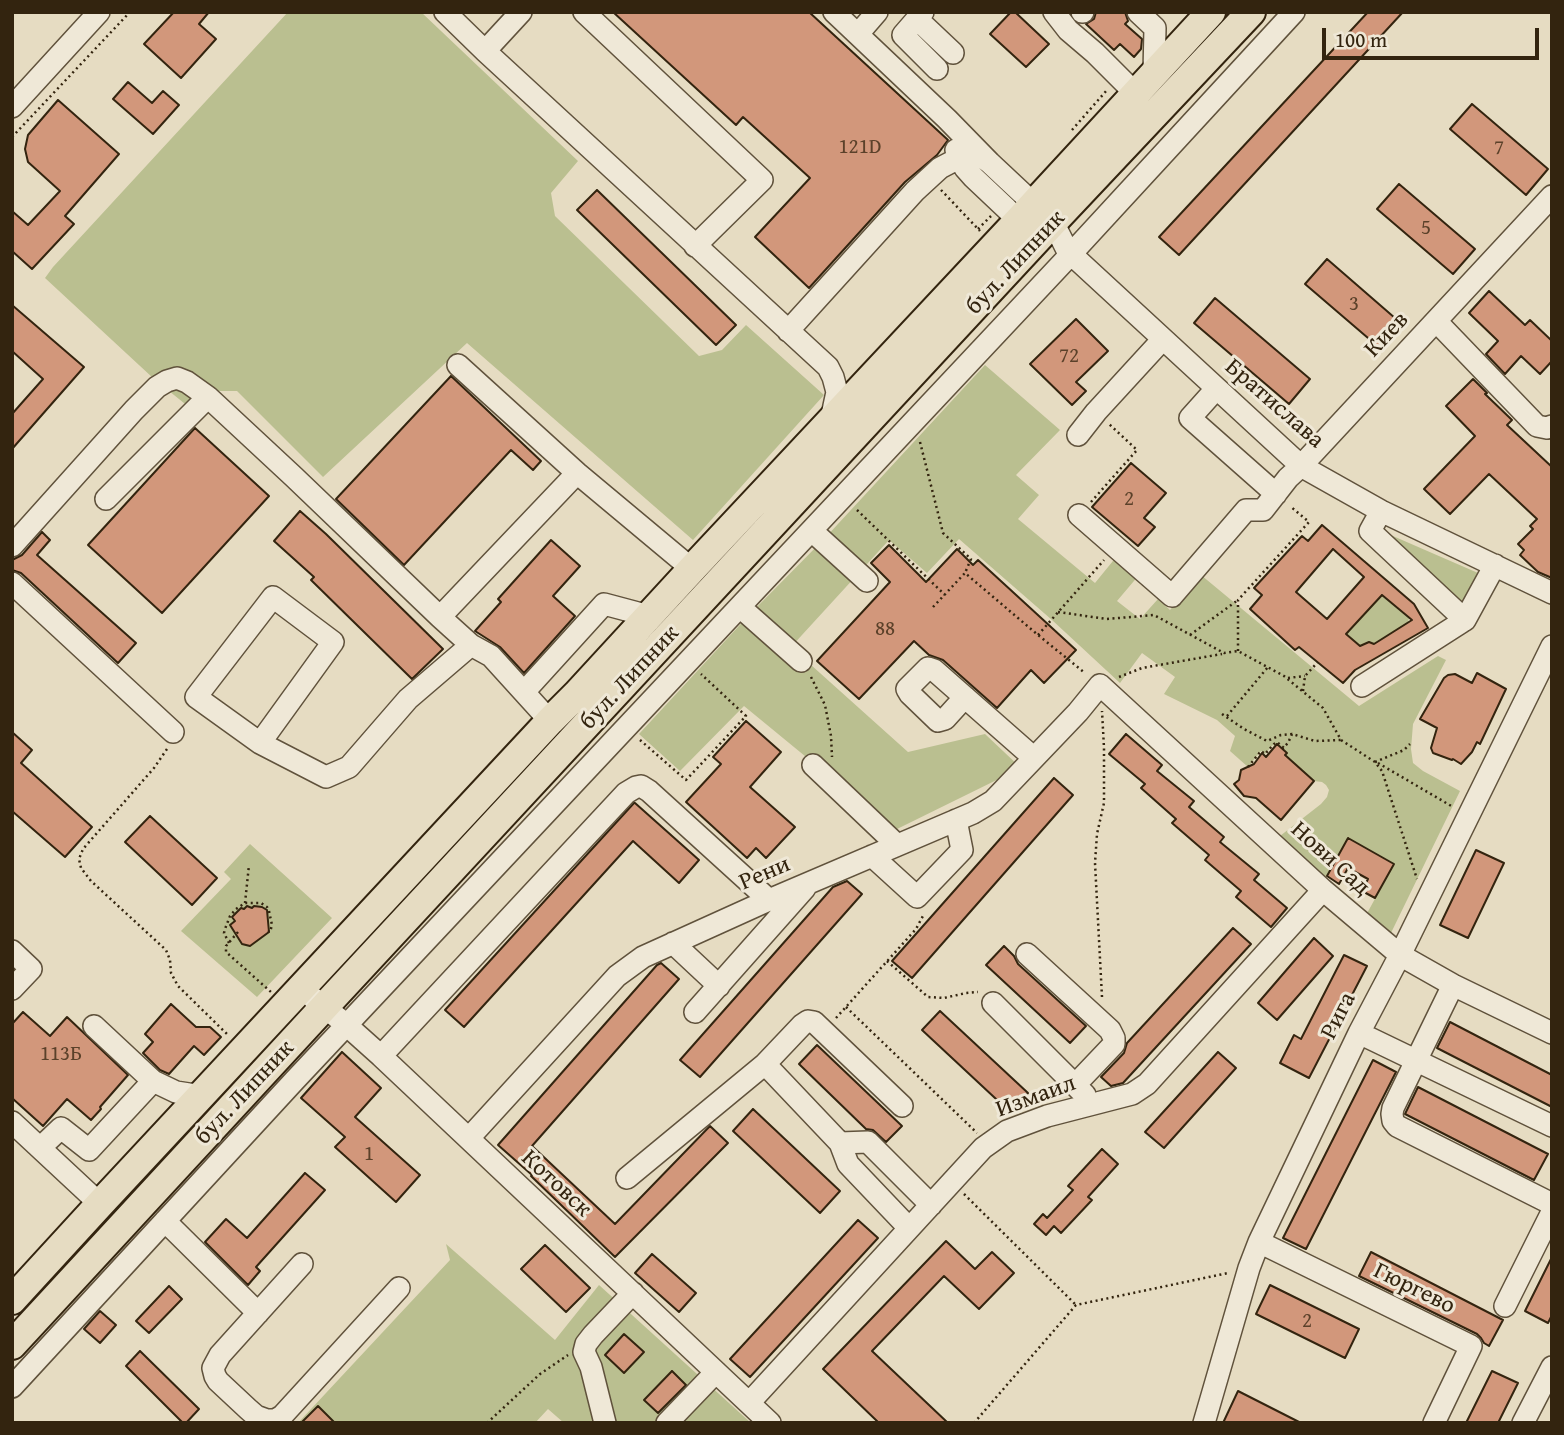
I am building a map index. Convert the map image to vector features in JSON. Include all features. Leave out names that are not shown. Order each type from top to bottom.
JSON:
[{"type":"main road","name":"бул. Липник","points":[[12,1300],[996,245],[1036,221],[1137,81],[1211,12]]},
{"type":"main road","name":"бул. Липник","points":[[12,1345],[325,1006],[1036,221],[1240,18]]},
{"type":"street","points":[[12,107],[99,12]]},
{"type":"street","points":[[446,12],[828,367],[837,392],[830,422]]},
{"type":"street","points":[[485,51],[521,12]]},
{"type":"street","points":[[584,12],[762,180],[695,246]]},
{"type":"street","points":[[834,12],[990,163],[1036,221]]},
{"type":"street","points":[[858,34],[877,12]]},
{"type":"street","points":[[1054,12],[1068,30],[1095,53],[1137,81],[1155,28],[1148,15]]},
{"type":"street","points":[[12,1387],[294,1081],[915,421],[1069,251],[1294,12]]},
{"type":"street","points":[[937,69],[903,35],[920,16],[953,53]]},
{"type":"street","points":[[947,119],[959,158],[973,177],[1036,221],[1069,251]]},
{"type":"street","points":[[788,331],[929,177],[959,158],[983,158],[990,163]]},
{"type":"street","name":"Киев","points":[[1269,502],[1288,478],[1552,196]]},
{"type":"street","name":"Братислава","points":[[1069,251],[1301,466],[1381,511],[1552,593]]},
{"type":"street","points":[[1436,321],[1537,426],[1552,426]]},
{"type":"street","points":[[1078,435],[1163,339]]},
{"type":"street","points":[[458,365],[577,473],[692,569]]},
{"type":"street","points":[[828,367],[850,375],[866,375],[882,367]]},
{"type":"street","points":[[12,546],[134,410],[157,387],[167,380],[177,378],[208,397],[440,617],[471,645],[491,656],[550,721]]},
{"type":"street","points":[[1079,515],[1172,596],[1247,510],[1269,502],[1190,418],[1216,389]]},
{"type":"street","points":[[106,499],[208,397]]},
{"type":"street","points":[[440,617],[577,473]]},
{"type":"street","points":[[1381,511],[1370,531],[1465,620]]},
{"type":"street","points":[[812,530],[867,581]]},
{"type":"street","points":[[1362,686],[1465,620],[1495,565]]},
{"type":"street","points":[[12,583],[173,732]]},
{"type":"street","points":[[260,743],[332,642],[273,597],[196,697],[260,743],[326,777],[349,767],[408,699],[471,645]]},
{"type":"street","points":[[524,692],[604,604],[649,616]]},
{"type":"street","points":[[740,607],[801,661]]},
{"type":"street","name":"Рига","points":[[1204,1423],[1259,1242],[1359,1033],[1552,646]]},
{"type":"street","name":"Рени","points":[[469,1138],[617,976],[643,957],[993,802],[1100,685]]},
{"type":"street","name":"Нови Сад","points":[[1100,685],[1323,890],[1400,955],[1453,985],[1552,1033]]},
{"type":"street","points":[[965,697],[1034,758]]},
{"type":"street","points":[[813,765],[897,845]]},
{"type":"street","points":[[381,1056],[626,793],[636,787],[641,786],[649,791],[769,900]]},
{"type":"street","points":[[872,856],[910,904],[962,850],[956,820]]},
{"type":"street","points":[[695,1012],[809,883]]},
{"type":"street","name":"Измаил","points":[[749,1402],[983,1148],[1007,1132],[1047,1116],[1132,1094],[1147,1084],[1323,890]]},
{"type":"street","points":[[673,943],[719,986]]},
{"type":"street","points":[[12,951],[31,969],[12,989]]},
{"type":"street","points":[[1027,954],[1110,1030],[1114,1038],[1114,1044],[1075,1085]]},
{"type":"street","points":[[1453,985],[1393,1108],[1393,1121],[1397,1126],[1552,1204]]},
{"type":"street","name":"Котовск","points":[[301,989],[325,1006],[381,1056],[771,1423]]},
{"type":"street","points":[[993,1003],[1094,1104]]},
{"type":"street","points":[[626,1178],[765,1064],[808,1021],[814,1021],[824,1030],[902,1106]]},
{"type":"street","points":[[94,1026],[153,1082],[176,1092],[202,1096]]},
{"type":"street","points":[[1359,1033],[1552,1126]]},
{"type":"street","points":[[765,1064],[840,1143],[848,1164],[909,1228]]},
{"type":"street","points":[[40,1148],[61,1128],[89,1150],[153,1082]]},
{"type":"street","points":[[12,1122],[100,1204]]},
{"type":"street","points":[[840,1143],[868,1142],[931,1205]]},
{"type":"street","points":[[1505,1306],[1552,1212]]},
{"type":"street","points":[[165,1221],[258,1312]]},
{"type":"street","name":"Гюргево","points":[[1259,1242],[1471,1346],[1434,1423]]},
{"type":"street","points":[[302,1264],[220,1355],[213,1368],[218,1381],[256,1416],[267,1420],[282,1416],[399,1288]]},
{"type":"street","points":[[605,1423],[591,1367],[584,1352],[586,1344],[633,1293]]},
{"type":"street","points":[[53,1301],[74,1320]]},
{"type":"street","points":[[1523,1423],[1552,1360]]},
{"type":"street","points":[[667,1423],[716,1372]]},
{"type":"path","points":[[12,137],[130,12]]},
{"type":"path","points":[[1064,138],[1137,81]]},
{"type":"path","points":[[929,177],[996,245]]},
{"type":"path","points":[[1079,515],[1138,450],[1096,412]]},
{"type":"path","points":[[915,421],[943,533],[971,559],[965,573],[933,607]]},
{"type":"path","points":[[843,497],[945,595]]},
{"type":"path","points":[[1190,635],[1238,600],[1309,522],[1269,502]]},
{"type":"path","points":[[1038,635],[1115,547]]},
{"type":"path","points":[[965,573],[1100,685],[1104,803],[1097,834],[1095,863],[1103,1024]]},
{"type":"path","points":[[1238,600],[1238,651]]},
{"type":"path","points":[[1058,612],[1107,619],[1154,615],[1224,653]]},
{"type":"path","points":[[1100,685],[1142,668],[1238,651],[1287,678],[1323,708],[1341,740],[1453,807]]},
{"type":"path","points":[[801,661],[825,705],[831,736],[833,785]]},
{"type":"path","points":[[627,728],[686,780],[746,716],[688,662]]},
{"type":"path","points":[[1303,691],[1306,676],[1318,662]]},
{"type":"path","points":[[1226,717],[1268,667]]},
{"type":"path","points":[[1287,678],[1306,676]]},
{"type":"path","points":[[1222,714],[1244,729],[1268,741],[1277,742],[1283,748],[1292,734]]},
{"type":"path","points":[[173,732],[171,744],[154,768],[83,849],[79,859],[91,881],[166,950],[171,973],[178,986],[229,1035]]},
{"type":"path","points":[[1268,741],[1281,735],[1292,734],[1315,741],[1341,740]]},
{"type":"path","points":[[1248,766],[1261,751],[1265,754],[1275,743]]},
{"type":"path","points":[[1375,762],[1404,750],[1410,744]]},
{"type":"path","points":[[1375,762],[1382,771],[1417,878]]},
{"type":"path","points":[[245,903],[249,865]]},
{"type":"path","points":[[229,943],[224,933],[230,916],[245,903],[261,902],[267,907],[272,925],[270,932],[267,931]]},
{"type":"path","points":[[824,1030],[916,929],[924,911],[910,904]]},
{"type":"path","points":[[239,932],[229,943],[226,949],[228,954],[271,992]]},
{"type":"path","points":[[887,961],[928,997],[944,999],[978,992],[993,1003]]},
{"type":"path","points":[[846,1007],[989,1144]]},
{"type":"path","points":[[952,1182],[1076,1305]]},
{"type":"path","points":[[974,1423],[1076,1305],[1249,1268]]},
{"type":"path","points":[[487,1423],[540,1374],[586,1344]]},
{"type":"green space","points":[[288,12],[421,12],[578,161],[551,193],[555,216],[699,356],[722,350],[746,325],[824,395],[693,540],[467,343],[323,477],[237,391],[215,391],[195,412],[153,378],[45,278]]},
{"type":"green space","points":[[985,365],[1060,430],[1016,475],[1039,495],[1018,519],[1095,583],[1117,556],[1139,575],[1117,601],[1140,619],[1158,599],[1170,610],[1201,575],[1359,706],[1438,656],[1446,660],[1413,724],[1411,749],[1413,763],[1460,791],[1390,935],[1365,917],[1394,864],[1348,838],[1324,881],[1280,836],[1321,804],[1329,790],[1326,785],[1314,781],[1273,745],[1265,754],[1261,751],[1248,767],[1230,751],[1235,736],[1217,720],[1164,694],[1175,677],[1142,653],[1120,683],[959,539],[927,573],[889,540],[791,647],[908,752],[985,734],[1021,768],[895,830],[744,706],[680,771],[639,734]]},
{"type":"green space","points":[[1386,533],[1478,573],[1461,604]]},
{"type":"green space","points":[[1382,595],[1409,618],[1408,623],[1374,644],[1369,642],[1360,646],[1346,634]]},
{"type":"green space","points":[[250,844],[332,918],[257,997],[181,931],[231,879],[224,872]]},
{"type":"green space","points":[[446,1244],[555,1340],[599,1285],[751,1423],[564,1423],[548,1409],[535,1423],[298,1423],[450,1260]]},
{"type":"building","points":[[174,12],[209,12],[199,24],[216,39],[181,78],[144,44]]},
{"type":"building","points":[[613,12],[809,12],[948,140],[937,155],[905,182],[809,288],[755,237],[810,178],[743,117],[736,125]]},
{"type":"building","points":[[1011,12],[1015,12],[1049,44],[1026,67],[990,34]]},
{"type":"building","points":[[1096,12],[1125,12],[1128,21],[1125,24],[1142,39],[1141,49],[1134,57],[1120,44],[1114,50],[1086,24],[1094,19]]},
{"type":"building","points":[[1368,12],[1403,12],[1179,255],[1159,237]]},
{"type":"building","points":[[128,82],[152,103],[163,91],[179,105],[153,134],[113,99]]},
{"type":"building","points":[[58,100],[119,154],[65,216],[74,224],[32,269],[12,251],[12,211],[28,225],[60,191],[28,162],[25,149],[28,135]]},
{"type":"building","points":[[1472,104],[1548,169],[1526,195],[1450,129]]},
{"type":"building","points":[[1399,184],[1475,249],[1453,274],[1377,209]]},
{"type":"building","points":[[597,190],[736,325],[716,345],[577,210]]},
{"type":"building","points":[[1327,259],[1403,325],[1382,350],[1305,284]]},
{"type":"building","points":[[1489,291],[1525,325],[1530,320],[1552,341],[1552,361],[1540,374],[1521,356],[1505,374],[1486,354],[1498,341],[1469,313]]},
{"type":"building","points":[[1215,298],[1310,379],[1289,404],[1194,323]]},
{"type":"building","points":[[12,305],[84,367],[12,449],[12,414],[43,379],[12,351]]},
{"type":"building","points":[[1076,319],[1108,351],[1076,382],[1086,391],[1072,405],[1030,364]]},
{"type":"building","points":[[451,376],[541,461],[533,470],[511,450],[404,565],[336,499]]},
{"type":"building","points":[[1473,379],[1512,420],[1507,425],[1552,467],[1552,578],[1538,572],[1520,555],[1524,550],[1518,544],[1533,529],[1530,526],[1537,519],[1489,474],[1450,514],[1424,489],[1475,436],[1446,406]]},
{"type":"building","points":[[195,428],[269,496],[162,613],[88,545]]},
{"type":"building","points":[[1131,463],[1166,493],[1144,518],[1155,527],[1138,546],[1092,507]]},
{"type":"building","points":[[300,511],[443,649],[412,679],[311,580],[314,577],[274,541]]},
{"type":"building","points":[[1322,525],[1414,604],[1428,628],[1355,670],[1343,683],[1299,647],[1295,650],[1250,609],[1262,595],[1254,588],[1302,536],[1308,541]],"holes":[[[1333,549],[1364,577],[1327,619],[1296,592]],[[1382,595],[1412,620],[1374,644],[1369,642],[1360,646],[1346,634]]]},
{"type":"building","points":[[42,532],[50,540],[37,555],[136,643],[118,663],[21,573],[12,570],[12,560],[22,555]]},
{"type":"building","points":[[551,540],[580,566],[553,596],[575,616],[524,673],[500,647],[475,631],[501,602],[498,599]]},
{"type":"building","points":[[889,545],[926,582],[957,549],[973,565],[978,560],[1076,650],[1044,683],[1031,670],[997,708],[943,660],[929,655],[914,641],[859,699],[817,661],[890,582],[871,563]]},
{"type":"building","points":[[1477,673],[1506,689],[1480,744],[1477,742],[1461,764],[1433,753],[1431,748],[1437,728],[1420,719],[1444,678],[1455,674],[1472,683]]},
{"type":"building","points":[[746,721],[781,752],[750,787],[795,827],[766,858],[756,848],[747,858],[686,802],[721,764],[713,757]]},
{"type":"building","points":[[12,732],[32,750],[21,763],[92,827],[65,857],[12,811]]},
{"type":"building","points":[[1126,734],[1162,765],[1157,771],[1194,801],[1189,807],[1224,837],[1220,842],[1259,874],[1254,880],[1287,908],[1271,927],[1236,897],[1241,891],[1205,860],[1209,855],[1172,823],[1176,819],[1141,788],[1145,784],[1109,754]]},
{"type":"building","points":[[1277,744],[1287,753],[1285,755],[1314,781],[1281,820],[1256,798],[1244,796],[1234,784],[1239,780],[1241,770],[1254,764],[1262,753],[1266,757]]},
{"type":"building","points":[[1054,778],[1073,795],[912,978],[892,961]]},
{"type":"building","points":[[634,803],[699,860],[679,883],[633,841],[464,1027],[445,1010]]},
{"type":"building","points":[[150,816],[217,878],[192,905],[125,842]]},
{"type":"building","points":[[1348,838],[1394,864],[1375,898],[1362,891],[1368,879],[1348,868],[1339,884],[1327,876]]},
{"type":"building","points":[[1476,850],[1504,863],[1468,938],[1440,925]]},
{"type":"building","points":[[847,881],[862,894],[700,1077],[680,1060],[833,887]]},
{"type":"building","points":[[247,906],[267,910],[269,932],[250,946],[242,944],[230,925],[235,921],[232,917]]},
{"type":"building","points":[[1233,928],[1251,944],[1123,1083],[1111,1086],[1101,1077],[1124,1053],[1127,1043]]},
{"type":"building","points":[[1314,938],[1333,956],[1277,1020],[1258,1003]]},
{"type":"building","points":[[1004,946],[1018,964],[1086,1026],[1070,1043],[986,965]]},
{"type":"building","points":[[1344,955],[1367,966],[1309,1078],[1280,1063],[1294,1035],[1301,1039]]},
{"type":"building","points":[[661,963],[679,979],[532,1146],[615,1224],[710,1126],[728,1143],[615,1257],[498,1145]]},
{"type":"building","points":[[171,1004],[196,1027],[210,1027],[221,1037],[204,1055],[194,1046],[169,1074],[160,1070],[143,1053],[153,1042],[145,1034]]},
{"type":"building","points":[[940,1011],[1028,1093],[1010,1112],[922,1030]]},
{"type":"building","points":[[23,1012],[50,1036],[67,1017],[128,1075],[91,1120],[67,1099],[43,1126],[12,1098],[12,1024]]},
{"type":"building","points":[[1450,1022],[1552,1075],[1552,1107],[1437,1048]]},
{"type":"building","points":[[817,1045],[902,1126],[886,1142],[873,1130],[866,1129],[799,1064]]},
{"type":"building","points":[[342,1052],[381,1088],[355,1117],[420,1175],[396,1202],[335,1147],[345,1137],[301,1098]]},
{"type":"building","points":[[1218,1052],[1236,1068],[1164,1148],[1145,1132]]},
{"type":"building","points":[[1373,1060],[1396,1072],[1306,1249],[1283,1238]]},
{"type":"building","points":[[1418,1087],[1548,1154],[1534,1180],[1405,1114]]},
{"type":"building","points":[[753,1109],[840,1191],[820,1213],[733,1131]]},
{"type":"building","points":[[1102,1149],[1118,1164],[1088,1197],[1092,1200],[1061,1233],[1054,1226],[1046,1235],[1034,1224],[1043,1214],[1047,1218],[1073,1190],[1068,1186]]},
{"type":"building","points":[[305,1173],[325,1190],[256,1267],[260,1271],[248,1285],[205,1242],[226,1219],[247,1238]]},
{"type":"building","points":[[858,1220],[878,1238],[750,1377],[730,1359]]},
{"type":"building","points":[[946,1241],[975,1269],[992,1252],[1014,1273],[979,1309],[944,1276],[872,1351],[948,1423],[879,1423],[823,1369]]},
{"type":"building","points":[[545,1245],[590,1288],[566,1312],[521,1269]]},
{"type":"building","points":[[1371,1252],[1503,1320],[1489,1346],[1477,1334],[1359,1276]]},
{"type":"building","points":[[652,1254],[696,1293],[679,1312],[635,1273]]},
{"type":"building","points":[[1552,1257],[1552,1315],[1548,1323],[1525,1311]]},
{"type":"building","points":[[1270,1285],[1359,1329],[1345,1358],[1256,1314]]},
{"type":"building","points":[[169,1286],[182,1299],[149,1333],[136,1321]]},
{"type":"building","points":[[100,1311],[116,1325],[100,1343],[84,1329]]},
{"type":"building","points":[[624,1334],[644,1352],[624,1373],[605,1355]]},
{"type":"building","points":[[140,1351],[199,1409],[186,1423],[126,1366]]},
{"type":"building","points":[[672,1371],[686,1385],[658,1413],[644,1400]]},
{"type":"building","points":[[1492,1371],[1518,1383],[1498,1423],[1466,1423]]},
{"type":"building","points":[[1238,1391],[1301,1423],[1223,1423]]},
{"type":"building","points":[[318,1406],[335,1423],[301,1423]]}]
